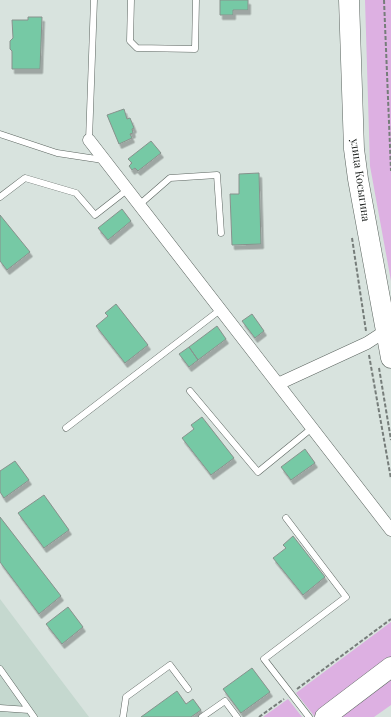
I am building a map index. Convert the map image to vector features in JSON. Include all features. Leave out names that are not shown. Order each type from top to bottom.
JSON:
[{"type":"main road","name":"улица Косыгина","points":[[349,0],[354,149],[358,179],[391,358]]},
{"type":"main road","points":[[326,717],[391,667]]},
{"type":"street","points":[[89,140],[391,530]]},
{"type":"street","points":[[278,384],[367,343],[387,330]]},
{"type":"lane","points":[[89,140],[94,0]]},
{"type":"lane","points":[[131,0],[130,41],[137,48],[195,49],[196,0]]},
{"type":"lane","points":[[0,134],[57,153],[104,160]]},
{"type":"lane","points":[[139,205],[170,178],[217,174],[221,233]]},
{"type":"lane","points":[[0,197],[25,178],[76,193],[95,215],[127,190]]},
{"type":"lane","points":[[66,428],[220,310]]},
{"type":"lane","points":[[190,391],[258,472],[312,428]]},
{"type":"lane","points":[[286,518],[346,597],[264,659],[309,717]]},
{"type":"lane","points":[[123,717],[126,697],[170,665],[188,689]]},
{"type":"lane","points":[[0,669],[34,717]]},
{"type":"lane","points":[[202,717],[225,701],[237,717]]},
{"type":"lane","points":[[0,708],[29,710]]},
{"type":"path","points":[[384,0],[391,171]]},
{"type":"path","points":[[259,717],[391,619]]},
{"type":"shaded area","points":[[365,0],[391,0],[391,281],[370,166]]},
{"type":"shaded area","points":[[0,599],[48,663],[89,717],[0,717]]},
{"type":"shaded area","points":[[391,622],[391,660],[315,717],[296,693]]},
{"type":"shaded area","points":[[391,680],[391,705],[374,717],[341,717]]},
{"type":"shaded area","points":[[288,699],[302,717],[263,717]]},
{"type":"building","points":[[220,0],[248,0],[248,10],[233,10],[233,15],[220,15]]},
{"type":"building","points":[[28,17],[42,17],[40,69],[12,69],[12,51],[10,49],[10,41],[13,38],[12,20],[28,20]]},
{"type":"building","points":[[124,109],[127,119],[130,118],[134,128],[132,129],[133,133],[130,134],[132,138],[119,144],[107,115]]},
{"type":"building","points":[[151,141],[161,153],[138,171],[135,168],[132,170],[129,166],[132,163],[128,159]]},
{"type":"building","points":[[259,173],[261,244],[232,245],[230,194],[239,194],[239,174]]},
{"type":"building","points":[[122,209],[131,221],[108,240],[98,228]]},
{"type":"building","points":[[0,215],[30,252],[7,270],[0,261]]},
{"type":"building","points":[[116,304],[148,345],[125,363],[96,326],[108,316],[105,313]]},
{"type":"building","points":[[252,314],[264,331],[255,338],[242,321]]},
{"type":"building","points":[[217,326],[226,339],[198,360],[189,347]]},
{"type":"building","points":[[189,347],[198,360],[189,367],[179,354]]},
{"type":"building","points":[[202,417],[234,458],[211,475],[182,438],[194,429],[191,425]]},
{"type":"building","points":[[305,449],[315,463],[291,480],[281,467]]},
{"type":"building","points":[[15,461],[29,480],[4,498],[0,492],[0,471]]},
{"type":"building","points":[[44,495],[69,530],[44,548],[18,513]]},
{"type":"building","points":[[0,517],[61,596],[39,614],[0,562]]},
{"type":"building","points":[[293,536],[325,577],[303,595],[273,558],[286,548],[283,545]]},
{"type":"building","points":[[68,607],[83,627],[62,644],[46,624]]},
{"type":"building","points":[[252,668],[270,692],[241,713],[223,689]]},
{"type":"building","points":[[177,691],[186,704],[193,699],[201,710],[191,717],[141,717]]}]
